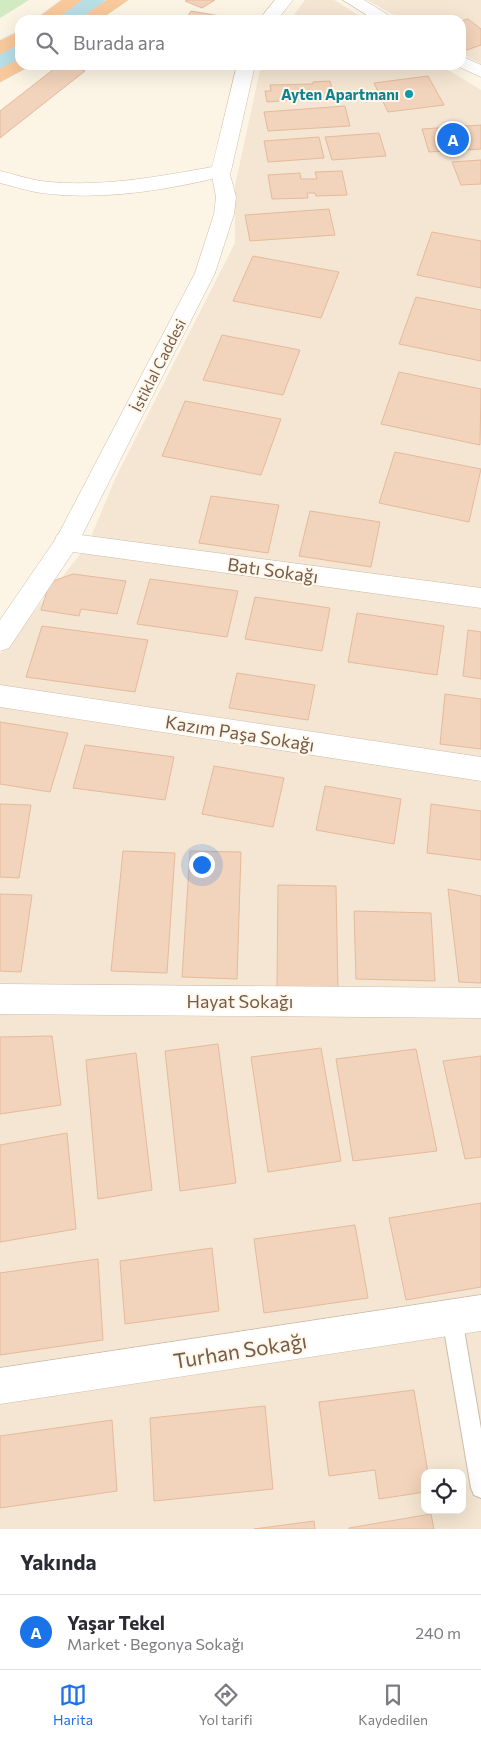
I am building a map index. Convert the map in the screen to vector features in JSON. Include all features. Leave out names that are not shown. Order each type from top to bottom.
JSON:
[{"type":"highway","points":[[51,15],[73,0]]},
{"type":"highway","points":[[95,15],[119,0]]},
{"type":"highway","points":[[0,49],[15,39]]},
{"type":"highway","points":[[0,77],[15,67]]},
{"type":"street","points":[[272,15],[284,0]]},
{"type":"street","points":[[352,0],[378,15]]},
{"type":"street","points":[[466,64],[481,72]]},
{"type":"street","name":"İstiklal Caddesi","points":[[0,641],[66,542],[205,273],[224,214],[226,197],[221,170],[245,70]]},
{"type":"street","points":[[0,177],[40,187],[84,189],[158,182],[221,170]]},
{"type":"street","name":"Batı Sokağı","points":[[66,542],[481,598]]},
{"type":"street","name":"Kazım Paşa Sokağı","points":[[0,696],[481,769]]},
{"type":"street","name":"Hayat Sokağı","points":[[0,999],[481,1003]]},
{"type":"street","name":"Turhan Sokağı","points":[[0,1386],[466,1316]]},
{"type":"lane","points":[[466,1316],[481,1488]]},
{"type":"shaded area","points":[[305,0],[334,0],[358,15],[294,15]]},
{"type":"shaded area","points":[[367,0],[481,0],[481,64],[466,56],[466,15],[394,15]]},
{"type":"shaded area","points":[[260,70],[448,70],[481,90],[481,1529],[0,1529],[0,654],[87,546],[116,477],[235,243],[235,186]]},
{"type":"green space","points":[[0,0],[29,0],[0,18]]},
{"type":"building","points":[[215,0],[202,8],[185,1]]},
{"type":"building","points":[[191,11],[214,15],[188,15]]},
{"type":"building","points":[[468,19],[481,29],[481,45],[467,50],[466,49],[466,20]]},
{"type":"building","points":[[53,70],[85,71],[0,138],[0,111]]},
{"type":"building","name":"Ayten Apartmanı","points":[[428,76],[444,105],[388,112],[374,83]]},
{"type":"building","points":[[330,81],[333,93],[329,93],[330,97],[267,102],[265,91],[271,91],[270,85],[313,84],[313,82]]},
{"type":"building","points":[[345,106],[350,126],[268,131],[264,112]]},
{"type":"building","points":[[481,125],[481,149],[429,152],[422,129]]},
{"type":"building","points":[[379,133],[386,156],[332,160],[325,137]]},
{"type":"building","points":[[319,137],[324,158],[268,162],[264,141]]},
{"type":"building","points":[[481,160],[481,184],[461,185],[452,162]]},
{"type":"building","points":[[342,171],[347,195],[316,196],[315,193],[307,193],[308,198],[272,199],[268,175],[300,173],[301,179],[317,179],[315,172]]},
{"type":"building","points":[[329,209],[335,235],[250,241],[245,215]]},
{"type":"building","points":[[432,232],[481,241],[481,288],[417,275]]},
{"type":"building","points":[[253,256],[339,272],[321,318],[233,301]]},
{"type":"building","points":[[416,297],[481,310],[481,361],[399,344]]},
{"type":"building","points":[[222,335],[300,350],[283,395],[203,380]]},
{"type":"building","points":[[399,372],[481,389],[480,445],[381,424]]},
{"type":"building","points":[[185,401],[281,419],[261,475],[162,456]]},
{"type":"building","points":[[395,452],[481,469],[469,522],[379,503]]},
{"type":"building","points":[[211,496],[279,505],[268,553],[199,543]]},
{"type":"building","points":[[310,511],[380,522],[371,567],[299,556]]},
{"type":"building","points":[[73,574],[126,581],[117,614],[81,609],[79,616],[41,610],[50,582]]},
{"type":"building","points":[[150,579],[238,591],[227,637],[137,624]]},
{"type":"building","points":[[255,597],[330,608],[322,651],[245,639]]},
{"type":"building","points":[[357,613],[444,626],[437,675],[348,662]]},
{"type":"building","points":[[42,626],[148,640],[135,692],[26,677]]},
{"type":"building","points":[[468,630],[481,632],[481,679],[463,676]]},
{"type":"building","points":[[237,673],[315,685],[308,720],[229,708]]},
{"type":"building","points":[[445,694],[481,699],[481,749],[440,744]]},
{"type":"building","points":[[0,722],[68,733],[50,792],[0,784]]},
{"type":"building","points":[[85,745],[174,757],[165,800],[73,788]]},
{"type":"building","points":[[214,766],[284,778],[273,827],[202,814]]},
{"type":"building","points":[[325,786],[401,799],[394,844],[316,830]]},
{"type":"building","points":[[0,804],[31,805],[19,878],[0,877]]},
{"type":"building","points":[[431,804],[481,811],[481,860],[427,853]]},
{"type":"building","points":[[123,851],[175,853],[167,973],[111,971]]},
{"type":"building","points":[[190,851],[241,852],[237,979],[182,977]]},
{"type":"building","points":[[278,885],[336,886],[338,989],[277,988]]},
{"type":"building","points":[[448,889],[481,896],[481,983],[459,982]]},
{"type":"building","points":[[0,894],[32,895],[21,972],[0,971]]},
{"type":"building","points":[[354,911],[431,913],[435,981],[356,979]]},
{"type":"building","points":[[52,1036],[61,1105],[0,1114],[0,1037]]},
{"type":"building","points":[[218,1044],[236,1183],[180,1191],[165,1051]]},
{"type":"building","points":[[321,1048],[341,1161],[268,1172],[251,1057]]},
{"type":"building","points":[[416,1049],[437,1151],[353,1161],[336,1059]]},
{"type":"building","points":[[136,1053],[152,1190],[98,1199],[86,1060]]},
{"type":"building","points":[[481,1056],[481,1157],[465,1159],[443,1061]]},
{"type":"building","points":[[67,1133],[76,1229],[0,1242],[0,1145]]},
{"type":"building","points":[[481,1203],[481,1287],[406,1300],[389,1218]]},
{"type":"building","points":[[355,1225],[368,1298],[264,1313],[254,1239]]},
{"type":"building","points":[[212,1248],[219,1311],[125,1324],[120,1261]]},
{"type":"building","points":[[98,1259],[103,1340],[0,1355],[0,1273]]},
{"type":"building","points":[[414,1390],[427,1469],[421,1469],[421,1493],[379,1499],[375,1470],[329,1476],[319,1402]]},
{"type":"building","points":[[265,1406],[273,1489],[154,1501],[150,1418]]},
{"type":"building","points":[[112,1420],[117,1491],[0,1508],[0,1436]]},
{"type":"building","points":[[431,1514],[434,1529],[349,1529]]},
{"type":"building","points":[[314,1521],[315,1529],[254,1529]]},
{"type":"waterway","points":[[71,15],[94,0]]},
{"type":"waterway","points":[[0,62],[15,52]]},
{"type":"place","name":"Ayten Apartmanı","points":[[409,94]]},
{"type":"place","name":"Yaşar Tekel","points":[[453,139]]}]
